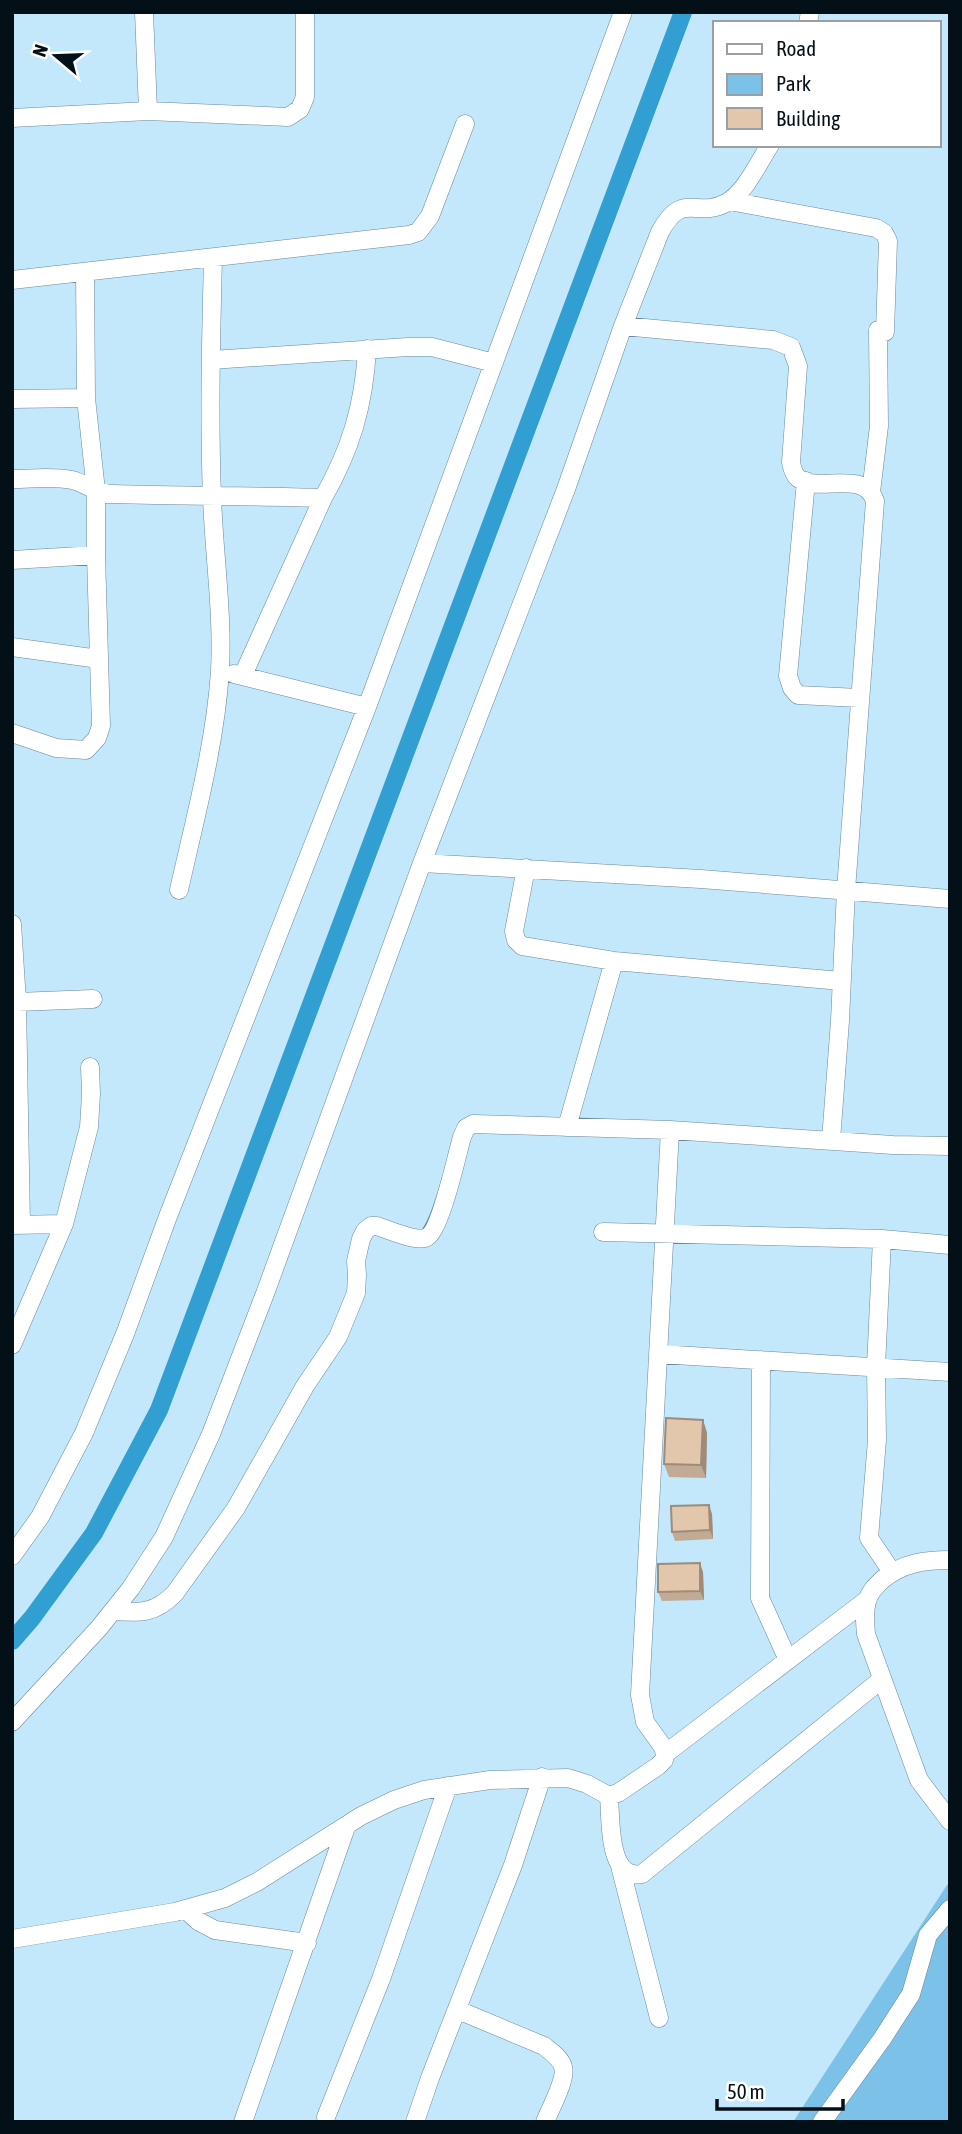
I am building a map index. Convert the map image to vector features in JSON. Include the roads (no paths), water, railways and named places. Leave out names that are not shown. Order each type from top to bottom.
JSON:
[{"type":"street","points":[[144,12],[148,111]]},
{"type":"street","points":[[12,118],[148,111],[288,117],[300,109],[305,97],[305,12]]},
{"type":"street","points":[[12,1556],[40,1517],[84,1433],[103,1389],[367,707],[623,12]]},
{"type":"street","points":[[12,280],[410,235],[418,232],[430,216],[465,124]]},
{"type":"street","points":[[12,1722],[131,1588],[164,1537],[211,1434],[422,863],[566,489],[623,326],[660,232],[676,210],[691,207],[713,208],[729,201],[741,190],[769,147]]},
{"type":"street","points":[[729,201],[876,228],[884,233],[888,241],[879,426],[872,492],[875,501],[859,698],[831,1140]]},
{"type":"street","points":[[179,890],[211,745],[220,673],[222,621],[212,497],[213,258]]},
{"type":"street","points":[[12,733],[56,748],[86,750],[97,738],[102,726],[96,491],[86,398],[85,273]]},
{"type":"street","points":[[623,326],[773,340],[792,347],[798,366],[791,462],[794,472],[798,478],[806,481],[858,485],[872,492]]},
{"type":"street","points":[[211,360],[432,347],[494,363]]},
{"type":"street","points":[[243,675],[356,426],[365,382],[367,349]]},
{"type":"street","points":[[12,399],[86,398]]},
{"type":"street","points":[[12,479],[74,480],[108,494],[323,498]]},
{"type":"street","points":[[806,481],[788,676],[798,695],[859,698]]},
{"type":"street","points":[[12,560],[96,555]]},
{"type":"street","points":[[12,647],[99,659]]},
{"type":"street","points":[[220,673],[243,675],[367,707]]},
{"type":"street","points":[[422,863],[701,879],[950,899]]},
{"type":"street","points":[[526,869],[514,931],[516,940],[522,946],[614,961],[841,981]]},
{"type":"street","points":[[12,924],[17,1002],[17,1225],[64,1224]]},
{"type":"street","points":[[567,1127],[614,961]]},
{"type":"street","points":[[17,1002],[93,999]]},
{"type":"street","points":[[12,1345],[64,1224],[89,1127],[90,1067]]},
{"type":"street","points":[[113,1611],[140,1613],[155,1609],[175,1593],[236,1508],[305,1386],[338,1336],[356,1293],[356,1261],[365,1231],[370,1226],[377,1226],[419,1239],[431,1235],[438,1221],[462,1137],[466,1128],[473,1124],[670,1130],[950,1146]]},
{"type":"street","points":[[12,1939],[185,1909],[225,1898],[243,1890],[361,1816],[408,1794],[490,1780],[542,1777],[578,1780],[609,1796],[628,1788],[664,1760],[663,1747],[645,1722],[640,1695],[670,1130]]},
{"type":"street","points":[[603,1232],[882,1239],[950,1245]]},
{"type":"street","points":[[882,1239],[876,1367],[877,1440],[869,1538],[892,1572]]},
{"type":"street","points":[[659,1354],[950,1372]]},
{"type":"street","points":[[761,1360],[760,1598],[788,1660]]},
{"type":"street","points":[[950,1560],[909,1563],[892,1572],[873,1588],[865,1615],[866,1634],[919,1780],[950,1821]]},
{"type":"street","points":[[665,1754],[868,1599]]},
{"type":"street","points":[[620,1866],[626,1872],[642,1874],[882,1679]]},
{"type":"street","points":[[415,2122],[513,1865],[542,1777]]},
{"type":"street","points":[[326,2118],[381,1979],[448,1786]]},
{"type":"street","points":[[609,1796],[613,1849],[620,1866],[659,2018]]},
{"type":"street","points":[[243,2122],[346,1827]]},
{"type":"street","points":[[185,1909],[198,1921],[215,1930],[307,1943]]},
{"type":"street","points":[[822,2122],[911,1994],[929,1935],[950,1909]]},
{"type":"street","points":[[458,2010],[544,2046],[556,2056],[564,2067],[563,2079],[545,2122]]},
{"type":"waterway","points":[[12,1641],[94,1533],[159,1410],[683,12]]}]
